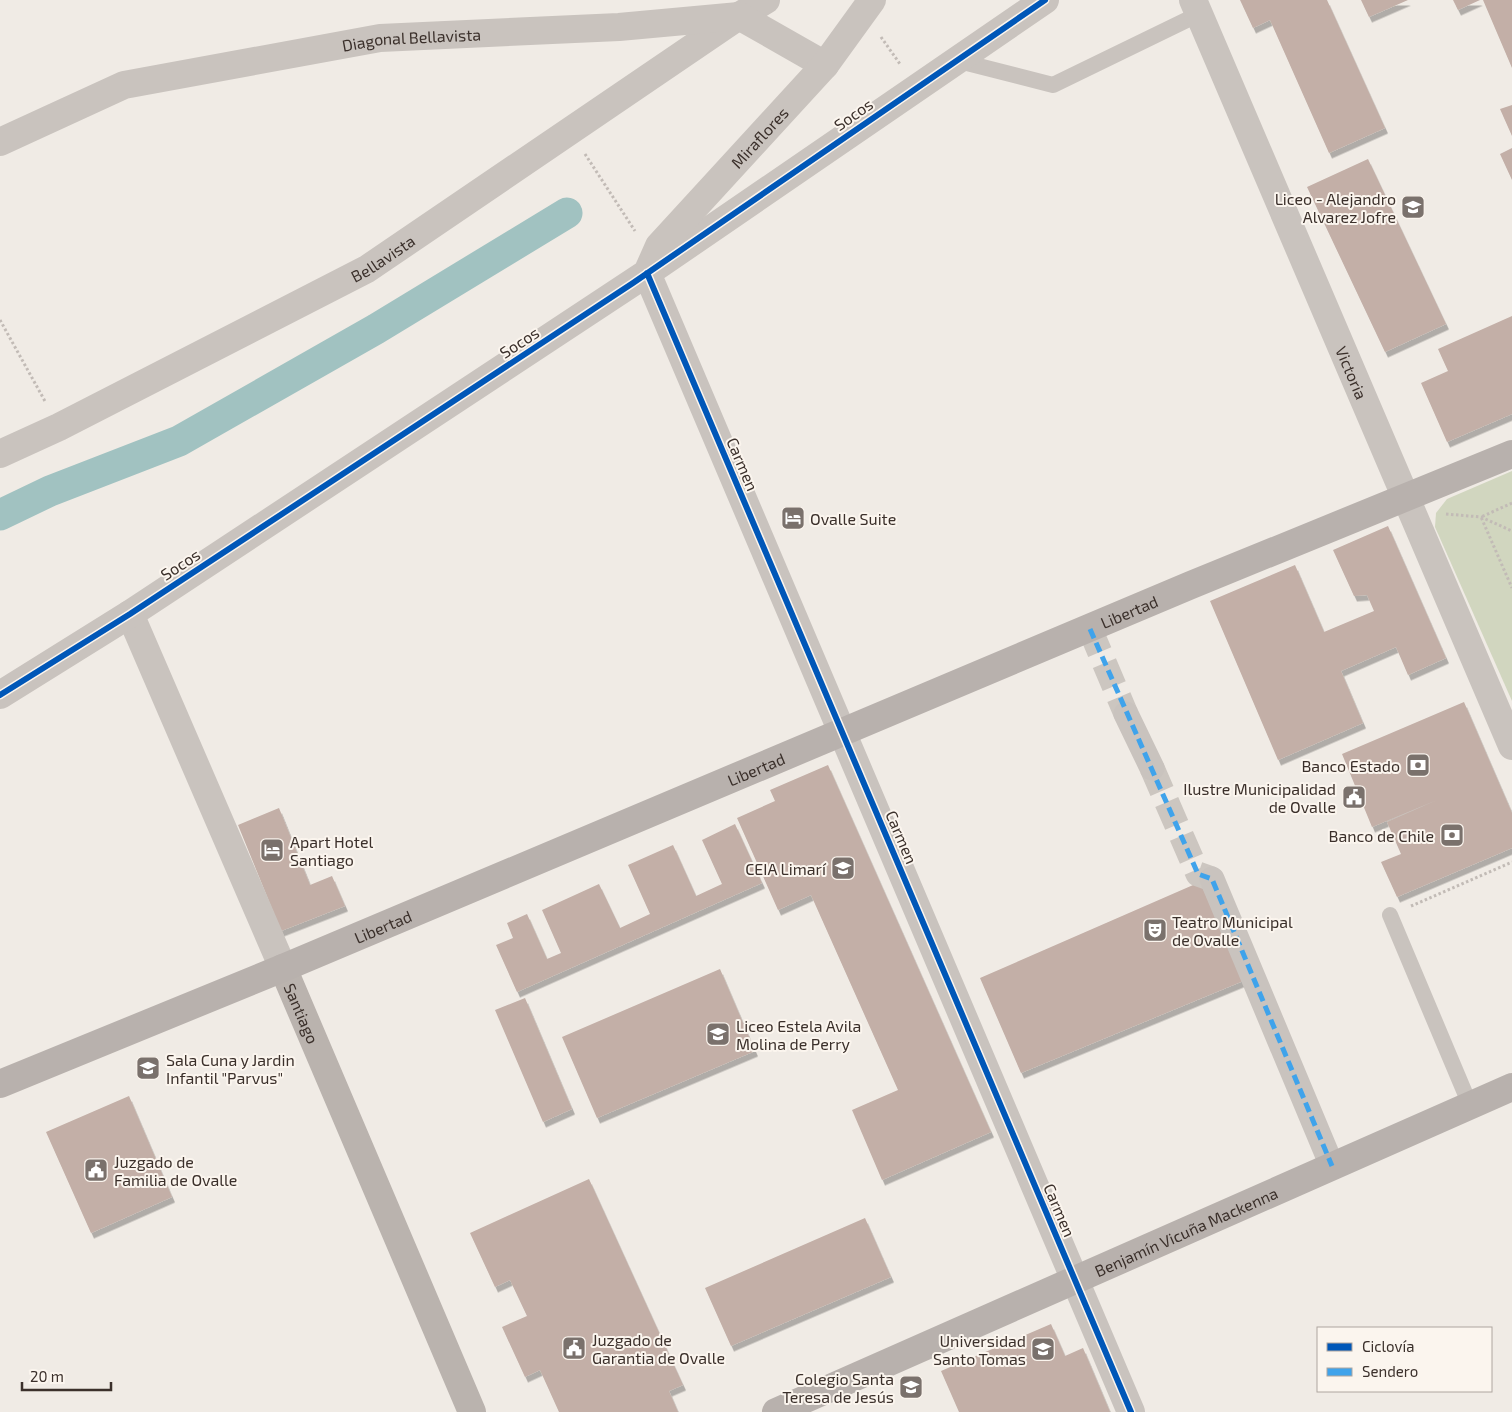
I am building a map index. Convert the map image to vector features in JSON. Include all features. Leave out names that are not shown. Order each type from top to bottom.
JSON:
[{"type":"main road","name":"Libertad","points":[[0,1084],[283,968],[842,731],[1512,454]]},
{"type":"main road","name":"Santiago","points":[[283,968],[472,1412]]},
{"type":"main road","name":"Benjamín Vicuña Mackenna","points":[[776,1412],[1512,1087]]},
{"type":"street","points":[[766,0],[739,16],[825,65]]},
{"type":"street","name":"Socos","points":[[0,695],[130,614],[647,273],[1045,0]]},
{"type":"street","name":"Miraflores","points":[[647,273],[659,246],[825,65],[867,6]]},
{"type":"street","name":"Victoria","points":[[1196,7],[1512,746]]},
{"type":"street","name":"Bellavista","points":[[0,454],[59,427],[367,269],[739,16]]},
{"type":"street","name":"Diagonal Bellavista","points":[[0,142],[124,85],[380,38],[619,27],[739,16]]},
{"type":"street","name":"Carmen","points":[[647,273],[1131,1412]]},
{"type":"street","name":"Santiago","points":[[130,614],[283,968]]},
{"type":"street","points":[[1126,714],[1152,768]]},
{"type":"street","points":[[1212,879],[1332,1166]]},
{"type":"lane","points":[[955,60],[1053,85],[1196,7]]},
{"type":"lane","points":[[1390,916],[1470,1105]]},
{"type":"path","points":[[867,6],[896,55],[913,89]]},
{"type":"path","points":[[570,131],[639,237]]},
{"type":"path","points":[[0,320],[59,427]]},
{"type":"path","points":[[1407,498],[1436,513],[1481,517],[1512,531]]},
{"type":"path","points":[[1481,517],[1512,503]]},
{"type":"path","points":[[1481,517],[1512,588]]},
{"type":"path","points":[[1390,916],[1512,862]]},
{"type":"green space","points":[[1512,471],[1512,701],[1435,527],[1436,513],[1447,499]]},
{"type":"building","points":[[1240,0],[1327,0],[1385,128],[1329,153],[1270,20],[1253,28]]},
{"type":"building","points":[[1361,0],[1408,0],[1369,17]]},
{"type":"building","points":[[1453,0],[1480,0],[1458,10]]},
{"type":"building","points":[[1483,0],[1512,0],[1512,68]]},
{"type":"building","points":[[1512,105],[1512,136],[1500,109]]},
{"type":"building","points":[[1512,148],[1512,180],[1500,154]]},
{"type":"building","points":[[1368,159],[1446,324],[1385,352],[1307,187]]},
{"type":"building","points":[[1512,316],[1512,414],[1447,442],[1421,383],[1448,371],[1438,349]]},
{"type":"building","points":[[1388,526],[1446,658],[1408,675],[1396,647],[1341,671],[1363,723],[1278,760],[1210,601],[1295,565],[1324,632],[1374,611],[1367,595],[1354,596],[1333,550]]},
{"type":"building","points":[[1464,702],[1512,813],[1512,848],[1397,897],[1381,862],[1401,854],[1387,822],[1437,800],[1372,827],[1342,754]]},
{"type":"building","points":[[828,765],[991,1132],[882,1180],[852,1110],[898,1090],[811,895],[778,910],[737,818],[775,801],[770,790]]},
{"type":"building","name":"Apart Hotel Santiago","points":[[279,808],[310,885],[332,876],[345,906],[281,931],[238,825]]},
{"type":"building","points":[[735,824],[762,883],[517,992],[496,945],[513,938],[507,923],[527,914],[547,959],[561,953],[542,910],[599,884],[620,928],[650,914],[628,865],[673,845],[696,896],[722,884],[702,840]]},
{"type":"building","name":"Teatro Municipal de Ovalle","points":[[1200,882],[1243,981],[1021,1073],[980,978]]},
{"type":"building","points":[[720,969],[755,1051],[597,1118],[562,1037]]},
{"type":"building","points":[[525,998],[572,1109],[543,1122],[495,1010]]},
{"type":"building","points":[[129,1096],[172,1197],[91,1233],[46,1132]]},
{"type":"building","points":[[589,1179],[683,1385],[669,1391],[678,1412],[559,1412],[540,1370],[525,1377],[502,1327],[527,1316],[510,1280],[495,1287],[470,1233]]},
{"type":"building","points":[[865,1218],[891,1277],[731,1346],[705,1288]]},
{"type":"building","name":"Universidad Santo Tomas","points":[[1051,1324],[1065,1356],[1083,1348],[1110,1412],[959,1412],[941,1371]]},
{"type":"waterway","points":[[0,515],[50,491],[179,441],[376,329],[567,213]]},
{"type":"tunnel","points":[[1090,629],[1126,714]]},
{"type":"tunnel","points":[[1152,768],[1198,874],[1212,879]]},
{"type":"marked path","points":[[1090,629],[1198,874],[1212,879],[1332,1166]]},
{"type":"cycle path","points":[[0,695],[130,614],[633,283],[1045,0]]},
{"type":"cycle path","points":[[647,273],[1131,1412]]},
{"type":"place","name":"Liceo - Alejandro Alvarez Jofre","points":[[1413,207]]},
{"type":"place","name":"Ovalle Suite","points":[[793,518]]},
{"type":"place","name":"Banco Estado","points":[[1418,765]]},
{"type":"place","name":"Ilustre Municipalidad de Ovalle","points":[[1354,797]]},
{"type":"place","name":"Banco de Chile","points":[[1452,835]]},
{"type":"place","name":"Apart Hotel Santiago","points":[[272,850]]},
{"type":"place","name":"CEIA Limarí","points":[[843,868]]},
{"type":"place","name":"Teatro Municipal de Ovalle","points":[[1155,930]]},
{"type":"place","name":"Liceo Estela Avila Molina de Perry","points":[[718,1034]]},
{"type":"place","name":"Sala Cuna y Jardin Infantil \"Parvus\"","points":[[148,1068]]},
{"type":"place","name":"Juzgado de Familia de Ovalle","points":[[96,1170]]},
{"type":"place","name":"Juzgado de Garantia de Ovalle","points":[[574,1348]]},
{"type":"place","name":"Universidad Santo Tomas","points":[[1043,1349]]},
{"type":"place","name":"Colegio Santa Teresa de Jesús","points":[[911,1387]]}]
